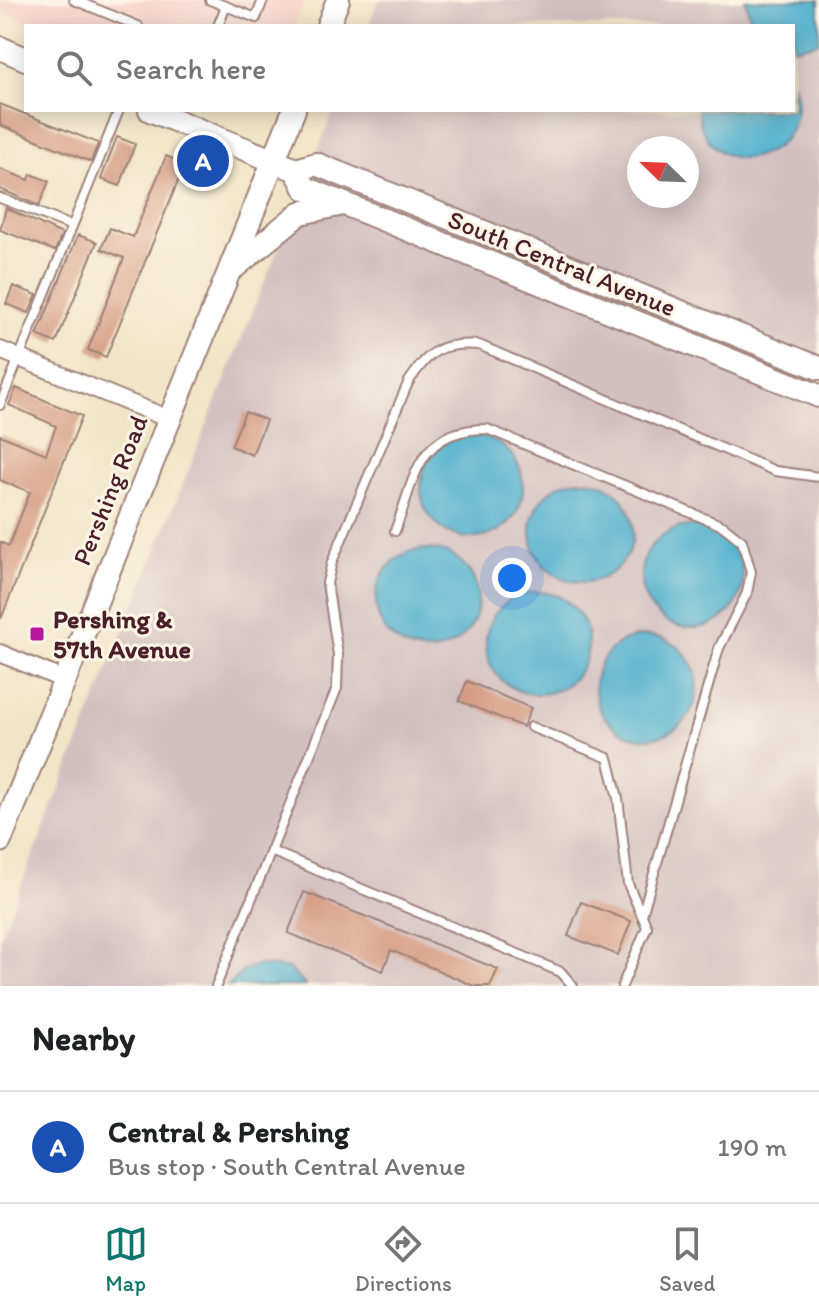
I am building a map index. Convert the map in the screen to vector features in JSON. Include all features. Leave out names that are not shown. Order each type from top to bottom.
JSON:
[{"type":"main road","points":[[329,24],[338,0]]},
{"type":"main road","points":[[0,48],[24,58]]},
{"type":"main road","name":"South Central Avenue","points":[[155,112],[296,170],[316,164],[819,368]]},
{"type":"main road","name":"Pershing Road","points":[[0,841],[293,112]]},
{"type":"main road","name":"South Central Avenue","points":[[296,170],[305,188],[819,396]]},
{"type":"main road","points":[[227,274],[300,213],[344,204]]},
{"type":"street","points":[[0,350],[169,419]]},
{"type":"street","points":[[0,653],[64,680]]},
{"type":"lane","points":[[74,0],[133,24]]},
{"type":"lane","points":[[210,0],[256,18],[263,0]]},
{"type":"lane","points":[[219,24],[226,6]]},
{"type":"lane","points":[[0,405],[118,112]]},
{"type":"lane","points":[[0,198],[72,226]]},
{"type":"lane","points":[[216,986],[337,688],[338,655],[327,583],[332,562],[408,383],[426,357],[453,343],[479,345],[775,471],[819,477]]},
{"type":"lane","points":[[395,531],[425,455],[436,440],[463,429],[487,429],[723,526],[742,541],[751,572],[747,593],[719,648],[642,915]]},
{"type":"lane","points":[[531,727],[608,758],[618,798],[628,884],[647,927],[622,986]]},
{"type":"lane","points":[[271,851],[561,972],[573,986]]},
{"type":"shaded area","points":[[0,0],[305,0],[295,24],[33,24],[0,11]]},
{"type":"shaded area","points":[[379,0],[819,0],[819,986],[0,986],[0,937],[333,112],[795,112],[795,24],[369,24]]},
{"type":"water","points":[[745,0],[819,0],[819,42],[795,48],[795,24],[752,24]]},
{"type":"water","points":[[795,96],[797,109],[790,131],[777,146],[759,156],[739,158],[720,151],[706,136],[699,112],[795,112]]},
{"type":"water","points":[[472,436],[491,440],[508,451],[519,468],[523,487],[519,506],[508,523],[491,534],[472,538],[453,534],[436,523],[425,506],[421,487],[425,468],[436,451],[453,440]]},
{"type":"water","points":[[582,480],[601,484],[618,495],[629,512],[633,531],[629,550],[618,567],[601,578],[582,582],[563,578],[546,567],[535,550],[531,531],[535,512],[546,495],[563,484]]},
{"type":"water","points":[[692,526],[711,530],[728,541],[739,558],[743,577],[739,596],[728,613],[711,624],[692,628],[673,624],[656,613],[645,596],[641,577],[645,558],[656,541],[673,530]]},
{"type":"water","points":[[427,549],[446,553],[463,564],[474,581],[478,600],[474,619],[463,636],[446,647],[427,651],[408,647],[391,636],[380,619],[376,600],[380,581],[391,564],[408,553]]},
{"type":"water","points":[[537,592],[556,596],[573,607],[584,624],[588,643],[584,662],[573,679],[556,690],[537,694],[518,690],[501,679],[490,662],[486,643],[490,624],[501,607],[518,596]]},
{"type":"water","points":[[646,636],[665,640],[682,651],[693,668],[697,687],[693,706],[682,723],[665,734],[646,738],[627,734],[610,723],[599,706],[595,687],[599,668],[610,651],[627,640]]},
{"type":"water","points":[[258,965],[289,969],[306,986],[228,986],[244,970]]},
{"type":"building","points":[[0,104],[98,143],[91,162],[0,125]]},
{"type":"building","points":[[117,137],[135,144],[120,186],[101,179]]},
{"type":"building","points":[[166,156],[185,164],[106,357],[88,350],[124,258],[101,249],[110,228],[133,237]]},
{"type":"building","points":[[0,169],[29,180],[31,174],[49,181],[39,206],[0,189]]},
{"type":"building","points":[[6,208],[62,234],[55,251],[0,230]]},
{"type":"building","points":[[78,235],[97,242],[56,343],[37,335]]},
{"type":"building","points":[[13,286],[37,295],[29,313],[6,304]]},
{"type":"building","points":[[16,388],[82,416],[1,619],[0,542],[9,546],[30,492],[0,480],[0,435],[46,454],[56,426],[9,405]]},
{"type":"building","points":[[245,412],[266,420],[252,455],[231,446]]},
{"type":"building","points":[[467,681],[531,708],[523,727],[459,701]]},
{"type":"building","points":[[304,892],[498,969],[490,986],[474,986],[391,950],[383,971],[288,933]]},
{"type":"building","points":[[581,902],[631,921],[618,955],[568,936]]},
{"type":"place","name":"Central & Pershing","points":[[203,161]]},
{"type":"place","name":"Pershing & 57th Avenue","points":[[37,634]]}]
